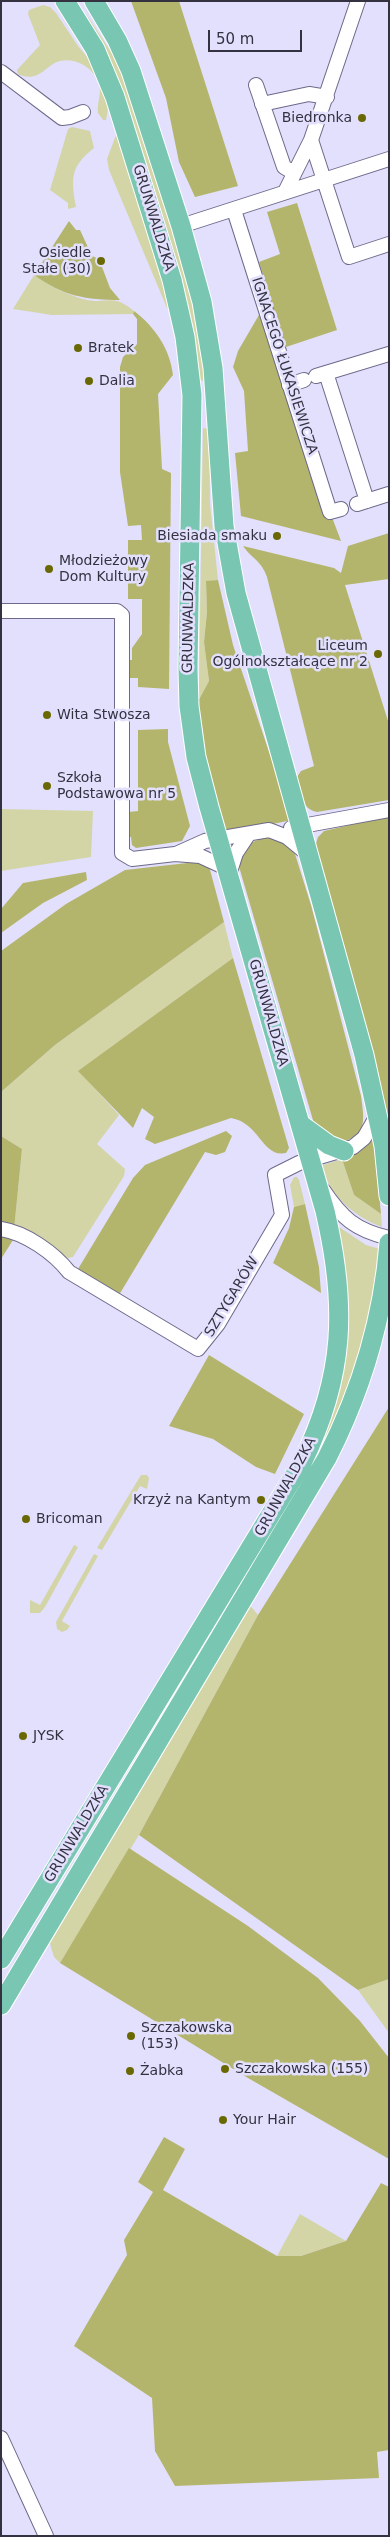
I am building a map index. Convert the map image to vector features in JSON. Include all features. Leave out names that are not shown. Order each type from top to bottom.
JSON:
[{"type":"main road","name":"GRUNWALDZKA","points":[[3,1950],[285,1494],[319,1426],[332,1382],[340,1312],[333,1245],[196,757],[189,706],[188,669],[192,395],[185,336],[172,280],[115,97],[95,49],[65,1]]},
{"type":"main road","name":"GRUNWALDZKA","points":[[94,1],[117,40],[131,71],[197,280],[208,332],[213,368],[224,526],[234,584],[248,640],[310,856],[378,1114],[388,1172],[389,1196]]},
{"type":"main road","points":[[300,1124],[329,1145],[344,1151]]},
{"type":"main road","name":"GRUNWALDZKA","points":[[1,2005],[327,1458],[353,1404],[371,1353],[386,1277],[389,1243]]},
{"type":"street","points":[[285,192],[311,140],[358,1]]},
{"type":"street","points":[[1,72],[62,118],[84,112]]},
{"type":"street","points":[[256,84],[284,167],[294,173]]},
{"type":"street","points":[[262,104],[310,94],[327,97]]},
{"type":"street","points":[[311,140],[349,257],[389,244]]},
{"type":"street","points":[[181,226],[389,159]]},
{"type":"street","name":"IGNACEGO ŁUKASIEWICZA","points":[[234,210],[330,512],[341,509]]},
{"type":"street","points":[[289,384],[389,354]]},
{"type":"street","points":[[315,377],[362,503],[389,494]]},
{"type":"street","points":[[1,611],[117,612],[122,615],[121,841],[124,856],[132,859],[175,854],[206,858],[228,872],[236,853],[248,835]]},
{"type":"street","points":[[276,832],[389,810]]},
{"type":"street","points":[[175,854],[205,841],[269,830],[286,837],[310,856]]},
{"type":"street","points":[[378,1114],[364,1138],[344,1151],[311,1162],[323,1190],[339,1214],[356,1227],[389,1238]]},
{"type":"street","name":"SZTYGARÓW","points":[[1,1230],[22,1236],[60,1261],[69,1272],[198,1349],[218,1324],[282,1215],[275,1175],[311,1162]]},
{"type":"street","points":[[1,2438],[46,2536]]},
{"type":"green space","points":[[43,5],[50,7],[56,13],[78,46],[93,64],[109,103],[106,120],[103,120],[98,113],[99,83],[92,71],[80,63],[67,60],[60,61],[35,76],[28,77],[18,74],[17,70],[40,45],[28,14],[29,10]]},
{"type":"green space","points":[[85,12],[113,55],[128,87],[194,297],[207,381],[198,380],[178,269],[122,90],[109,58]]},
{"type":"green space","points":[[72,127],[90,131],[94,148],[76,167],[73,188],[76,207],[68,209],[68,203],[50,190],[68,129]]},
{"type":"green space","points":[[116,135],[119,136],[141,204],[170,309],[167,308],[109,170],[107,159]]},
{"type":"green space","points":[[34,275],[73,296],[95,301],[111,300],[121,302],[134,311],[133,314],[52,315],[13,309]]},
{"type":"green space","points":[[203,428],[209,429],[210,504],[218,580],[206,582],[207,612],[204,642],[209,681],[196,705],[199,679]]},
{"type":"green space","points":[[1,809],[93,811],[91,857],[1,871]]},
{"type":"green space","points":[[224,922],[233,958],[79,1071],[119,1115],[97,1144],[125,1169],[124,1176],[73,1257],[68,1258],[61,1255],[23,1231],[13,1240],[22,1149],[1,1136],[1,1092],[55,1045]]},
{"type":"green space","points":[[342,1159],[354,1195],[381,1214],[382,1227],[361,1217],[352,1210],[330,1186],[320,1166]]},
{"type":"green space","points":[[294,1177],[297,1177],[299,1180],[305,1204],[294,1207],[290,1185]]},
{"type":"green space","points":[[336,1225],[366,1245],[380,1249],[370,1322],[344,1404],[304,1483],[301,1482],[326,1430],[335,1404],[342,1379],[346,1353],[347,1303],[345,1278]]},
{"type":"green space","points":[[141,1475],[147,1475],[149,1478],[147,1489],[140,1486],[102,1550],[97,1548]]},
{"type":"green space","points":[[74,1545],[78,1547],[45,1607],[40,1613],[30,1613],[30,1600],[40,1605]]},
{"type":"green space","points":[[94,1554],[98,1556],[62,1621],[70,1626],[62,1632],[57,1629],[56,1622]]},
{"type":"green space","points":[[249,1604],[258,1615],[139,1835],[60,1963],[54,1957],[49,1940]]},
{"type":"green space","points":[[389,1979],[389,2033],[358,1990]]},
{"type":"green space","points":[[300,2214],[346,2241],[301,2256],[277,2256]]},
{"type":"shaded area","points":[[131,1],[179,1],[238,186],[195,197],[179,162],[166,98]]},
{"type":"shaded area","points":[[297,203],[337,330],[283,348],[330,512],[341,541],[241,516],[235,453],[248,451],[244,391],[233,367],[238,351],[270,296],[259,262],[280,254],[267,212]]},
{"type":"shaded area","points":[[69,221],[76,230],[80,230],[92,256],[99,259],[110,288],[120,300],[85,298],[55,288],[34,275]]},
{"type":"shaded area","points":[[134,311],[149,324],[160,339],[169,356],[173,375],[158,394],[162,469],[171,473],[169,689],[138,687],[138,678],[128,678],[129,660],[132,660],[132,648],[142,634],[142,599],[128,599],[128,540],[142,540],[141,525],[128,526],[120,472],[120,367],[123,357],[137,344],[137,319],[133,314]]},
{"type":"shaded area","points":[[389,533],[389,579],[345,585],[389,724],[389,800],[317,812],[307,807],[304,803],[299,788],[297,777],[301,771],[314,766],[267,577],[259,563],[243,546],[334,568],[341,573],[348,546]]},
{"type":"shaded area","points":[[218,580],[233,645],[292,820],[224,834],[210,786],[196,705],[209,681],[204,642],[207,612],[206,581]]},
{"type":"shaded area","points":[[168,729],[168,742],[190,826],[182,841],[136,848],[132,845],[131,837],[127,837],[128,812],[138,811],[138,730]]},
{"type":"shaded area","points":[[389,816],[389,1136],[315,847],[318,837],[324,831]]},
{"type":"shaded area","points":[[266,837],[278,839],[292,849],[295,854],[311,905],[361,1096],[363,1119],[360,1131],[356,1136],[341,1142],[315,1127],[240,870],[239,859],[250,843]]},
{"type":"shaded area","points":[[196,862],[209,866],[224,922],[55,1045],[1,1092],[1,951],[66,904],[125,870]]},
{"type":"shaded area","points":[[86,872],[87,880],[43,903],[1,933],[1,909],[23,883]]},
{"type":"shaded area","points":[[233,958],[289,1148],[286,1153],[278,1153],[271,1150],[248,1126],[241,1121],[231,1118],[155,1144],[145,1139],[154,1117],[142,1108],[133,1128],[78,1071]]},
{"type":"shaded area","points":[[226,1131],[232,1136],[225,1152],[216,1155],[205,1152],[119,1295],[78,1269],[133,1178],[145,1165]]},
{"type":"shaded area","points":[[1,1136],[22,1149],[13,1240],[1,1259]]},
{"type":"shaded area","points":[[374,1137],[381,1214],[354,1195],[342,1159],[364,1148]]},
{"type":"shaded area","points":[[305,1204],[319,1267],[321,1293],[273,1263],[289,1228],[294,1207]]},
{"type":"shaded area","points":[[209,1355],[304,1414],[275,1474],[256,1467],[213,1439],[169,1426]]},
{"type":"shaded area","points":[[389,1407],[389,1979],[358,1990],[139,1835],[258,1615]]},
{"type":"shaded area","points":[[129,1848],[248,1926],[318,1978],[360,2021],[389,2058],[389,2159],[248,2078],[60,1963]]},
{"type":"shaded area","points":[[164,2137],[185,2149],[163,2190],[277,2256],[301,2256],[346,2241],[381,2183],[389,2187],[389,2450],[377,2452],[379,2478],[175,2486],[155,2451],[152,2398],[74,2346],[127,2255],[124,2240],[153,2192],[138,2182]]},
{"type":"place","name":"Biedronka","points":[[362,118]]},
{"type":"place","name":"Osiedle Stałe (30)","points":[[101,261]]},
{"type":"place","name":"Bratek","points":[[78,348]]},
{"type":"place","name":"Dalia","points":[[89,381]]},
{"type":"place","name":"Biesiada smaku","points":[[277,536]]},
{"type":"place","name":"Młodzieżowy Dom Kultury","points":[[49,569]]},
{"type":"place","name":"Liceum Ogólnokształcące nr 2","points":[[378,654]]},
{"type":"place","name":"Wita Stwosza","points":[[47,715]]},
{"type":"place","name":"Szkoła Podstawowa nr 5","points":[[47,786]]},
{"type":"place","name":"Krzyż na Kantym","points":[[261,1500]]},
{"type":"place","name":"Bricoman","points":[[26,1519]]},
{"type":"place","name":"JYSK","points":[[23,1736]]},
{"type":"place","name":"Szczakowska (153)","points":[[131,2036]]},
{"type":"place","name":"Szczakowska (155)","points":[[225,2069]]},
{"type":"place","name":"Żabka","points":[[130,2071]]},
{"type":"place","name":"Your Hair","points":[[223,2120]]}]
